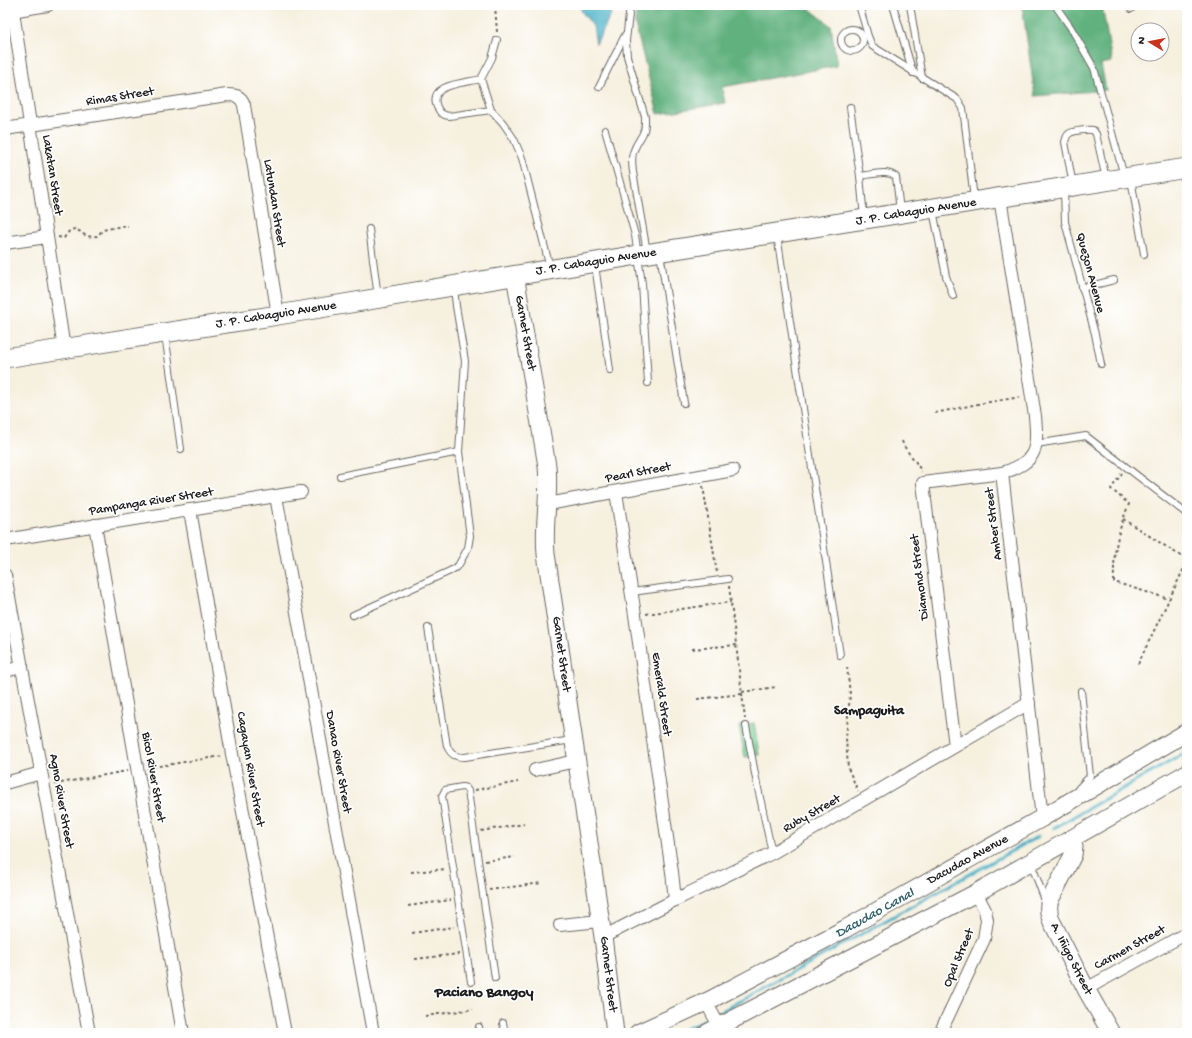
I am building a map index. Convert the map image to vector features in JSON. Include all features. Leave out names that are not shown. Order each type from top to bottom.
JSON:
[{"type":"main road","name":"J. P. Cabaguio Avenue","points":[[5,358],[278,315],[648,253],[777,234],[1187,168]]},
{"type":"main road","name":"Garnet Street","points":[[515,275],[547,466],[548,504],[544,539],[602,929],[615,1033]]},
{"type":"main road","name":"Dacudao Avenue","points":[[638,1033],[706,1002],[845,929],[1074,800],[1187,732]]},
{"type":"main road","points":[[716,1031],[976,893],[1187,773]]},
{"type":"main road","name":"A. Iñigo Street","points":[[1072,839],[1074,847],[1073,855],[1050,900],[1048,910],[1052,922],[1086,989],[1111,1033]]},
{"type":"street","points":[[10,9],[48,5]]},
{"type":"street","name":"Lakatan Street","points":[[10,9],[30,125],[64,349]]},
{"type":"street","name":"Rimas Street","points":[[5,129],[227,95],[238,96]]},
{"type":"street","name":"Latundan Street","points":[[238,96],[242,99],[244,105],[278,315]]},
{"type":"street","points":[[1000,198],[1035,416],[1036,444]]},
{"type":"street","points":[[5,243],[47,237]]},
{"type":"street","name":"Amber Street","points":[[1036,444],[1034,452],[1022,465],[1002,473],[1042,818]]},
{"type":"street","name":"Pearl Street","points":[[548,504],[733,470]]},
{"type":"street","points":[[923,483],[1002,473]]},
{"type":"street","name":"Diamond Street","points":[[923,483],[955,746]]},
{"type":"street","name":"Pampanga River Street","points":[[5,540],[301,492]]},
{"type":"street","name":"Emerald Street","points":[[616,492],[632,592],[672,872],[674,900]]},
{"type":"street","name":"Danao River Street","points":[[276,496],[374,1033]]},
{"type":"street","name":"Cagayan River Street","points":[[190,510],[232,754],[285,1033]]},
{"type":"street","name":"Bicol River Street","points":[[95,525],[183,1033]]},
{"type":"street","name":"Agno River Street","points":[[5,575],[89,1033]]},
{"type":"street","points":[[5,672],[22,667]]},
{"type":"street","name":"Ruby Street","points":[[602,929],[674,900],[772,853],[1029,703]]},
{"type":"street","points":[[535,770],[576,761]]},
{"type":"street","points":[[5,783],[41,773]]},
{"type":"street","name":"Opal Street","points":[[940,1033],[984,939],[987,920],[985,910],[976,893]]},
{"type":"street","points":[[560,925],[602,929]]},
{"type":"street","name":"Carmen Street","points":[[1086,989],[1187,933]]},
{"type":"street","points":[[706,1002],[716,1031]]},
{"type":"lane","points":[[630,5],[626,41],[627,56],[645,117],[644,133],[634,150],[632,160],[633,172],[648,253],[684,403]]},
{"type":"lane","points":[[859,5],[865,37],[872,46],[957,100],[963,108],[975,202]]},
{"type":"lane","points":[[893,5],[913,72]]},
{"type":"lane","points":[[910,5],[922,78]]},
{"type":"lane","points":[[1055,5],[1071,28],[1094,68],[1128,178],[1144,254]]},
{"type":"lane","points":[[599,87],[627,32]]},
{"type":"lane","points":[[497,40],[492,58],[481,79],[491,110],[503,123],[514,139],[522,158],[551,269]]},
{"type":"lane","points":[[481,79],[448,85],[439,92],[435,98],[436,104],[443,116],[491,110]]},
{"type":"lane","points":[[850,106],[860,176],[864,220]]},
{"type":"lane","name":"Quezon Avenue","points":[[1101,364],[1095,334],[1065,222],[1068,187],[1065,142],[1066,137],[1069,134],[1088,129],[1093,130],[1096,134],[1106,181]]},
{"type":"lane","points":[[605,130],[635,235],[648,253],[642,284],[648,383]]},
{"type":"lane","points":[[860,176],[886,173],[896,176],[900,214]]},
{"type":"lane","points":[[933,209],[946,276],[953,296]]},
{"type":"lane","points":[[369,229],[379,298]]},
{"type":"lane","points":[[777,234],[840,655]]},
{"type":"lane","points":[[595,263],[610,370]]},
{"type":"lane","points":[[1082,288],[1114,280]]},
{"type":"lane","points":[[353,615],[450,571],[458,566],[468,548],[470,536],[459,452],[465,361],[454,286]]},
{"type":"lane","points":[[165,333],[181,448]]},
{"type":"lane","points":[[1036,444],[1086,436],[1187,514]]},
{"type":"lane","points":[[340,476],[459,452]]},
{"type":"lane","points":[[632,592],[728,579]]},
{"type":"lane","points":[[428,628],[447,746],[450,753],[456,757],[464,757],[573,740]]},
{"type":"lane","points":[[1074,800],[1080,786],[1086,782],[1090,776],[1081,691]]},
{"type":"lane","points":[[746,726],[772,853]]},
{"type":"lane","points":[[471,982],[442,793],[445,790],[462,787],[466,788],[468,791],[495,978]]},
{"type":"lane","points":[[1030,862],[1048,910]]},
{"type":"lane","points":[[503,1023],[505,1033]]},
{"type":"path","points":[[47,237],[64,238],[73,229],[79,230],[87,236],[97,236],[103,230],[128,226]]},
{"type":"path","points":[[935,413],[1031,395]]},
{"type":"path","points":[[902,441],[905,449],[920,469],[923,483]]},
{"type":"path","points":[[1126,466],[1111,489],[1129,504],[1116,542],[1114,557],[1114,582],[1170,599]]},
{"type":"path","points":[[701,476],[718,580]]},
{"type":"path","points":[[1123,519],[1187,561],[1138,664]]},
{"type":"path","points":[[728,579],[746,726]]},
{"type":"path","points":[[635,615],[731,602]]},
{"type":"path","points":[[692,649],[736,645]]},
{"type":"path","points":[[847,667],[850,694],[846,738],[848,768],[852,780],[863,800]]},
{"type":"path","points":[[697,699],[776,687]]},
{"type":"path","points":[[468,791],[518,782]]},
{"type":"path","points":[[474,832],[524,824]]},
{"type":"path","points":[[478,862],[515,857]]},
{"type":"path","points":[[412,872],[453,868]]},
{"type":"path","points":[[482,891],[542,882]]},
{"type":"path","points":[[408,906],[458,899]]},
{"type":"path","points":[[412,933],[462,926]]},
{"type":"path","points":[[416,960],[466,953]]},
{"type":"path","points":[[424,1016],[473,1009]]},
{"type":"green space","points":[[636,5],[805,5],[831,26],[837,66],[722,87],[725,103],[658,114],[635,24]]},
{"type":"green space","points":[[1022,5],[1102,5],[1112,62],[1101,64],[1106,90],[1035,96]]},
{"type":"green space","points":[[754,723],[759,755],[745,757],[739,726]]},
{"type":"water","points":[[579,5],[611,5],[611,14],[596,44],[593,26],[582,12]]},
{"type":"waterway","name":"Dacudao Canal","points":[[1054,828],[1187,752]]},
{"type":"waterway","name":"Dacudao Canal","points":[[720,1012],[1039,836]]},
{"type":"waterway","name":"Dacudao Canal","points":[[676,1033],[709,1018]]},
{"type":"district","name":"Sampaguita","points":[[869,711]]},
{"type":"district","name":"Paciano Bangoy","points":[[484,993]]}]
